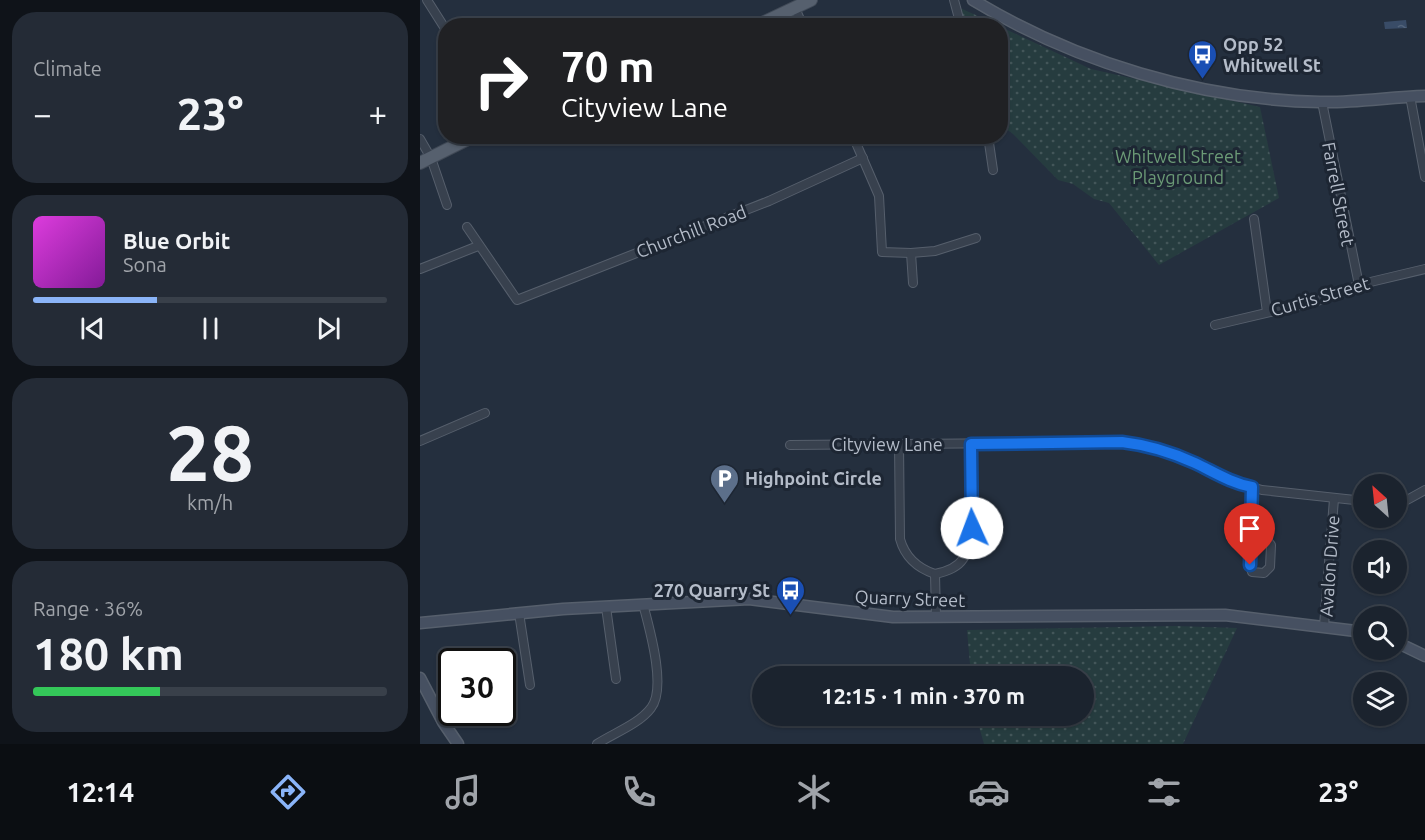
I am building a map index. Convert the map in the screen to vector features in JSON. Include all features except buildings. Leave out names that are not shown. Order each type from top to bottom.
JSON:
[{"type":"main road","points":[[773,18],[811,0]]},
{"type":"main road","points":[[973,0],[1008,18]]},
{"type":"main road","points":[[1008,18],[1108,65],[1220,90],[1287,101],[1322,102],[1425,96]]},
{"type":"main road","points":[[426,160],[458,144]]},
{"type":"main road","name":"Quarry Street","points":[[420,623],[519,613],[749,599],[893,617],[1225,615],[1353,630]]},
{"type":"main road","points":[[1407,647],[1425,656]]},
{"type":"main road","points":[[420,678],[443,722],[458,744]]},
{"type":"street","points":[[427,0],[438,18]]},
{"type":"street","points":[[954,0],[959,18]]},
{"type":"street","points":[[795,8],[799,18]]},
{"type":"street","points":[[1410,96],[1425,177]]},
{"type":"street","name":"Farrell Street","points":[[1322,102],[1359,285]]},
{"type":"street","points":[[420,139],[426,160],[447,205]]},
{"type":"street","points":[[857,144],[879,196],[882,252],[935,251],[976,238]]},
{"type":"street","points":[[989,144],[993,170]]},
{"type":"street","name":"Churchill Road","points":[[478,246],[517,300],[769,201],[863,158]]},
{"type":"street","points":[[1254,219],[1267,312]]},
{"type":"street","points":[[420,270],[478,246],[467,227]]},
{"type":"street","points":[[911,253],[913,283]]},
{"type":"street","name":"Curtis Street","points":[[1215,325],[1321,300],[1359,285],[1425,269]]},
{"type":"street","points":[[420,441],[485,413]]},
{"type":"street","name":"Cityview Lane","points":[[790,445],[1122,442],[1146,445],[1166,451],[1237,483],[1334,500]]},
{"type":"street","points":[[899,444],[900,539],[903,549],[917,565],[935,574],[954,567],[963,559],[971,543],[971,444]]},
{"type":"street","points":[[1251,539],[1266,539],[1271,545],[1270,567],[1264,573],[1252,572],[1250,565],[1252,487]]},
{"type":"street","points":[[1407,500],[1425,490]]},
{"type":"street","name":"Avalon Drive","points":[[1324,626],[1334,500],[1353,501]]},
{"type":"street","points":[[935,574],[936,616]]},
{"type":"street","points":[[597,744],[639,719],[652,707],[657,696],[652,642],[643,604]]},
{"type":"street","points":[[606,607],[616,679]]},
{"type":"street","points":[[519,613],[530,684]]},
{"type":"green space","points":[[960,8],[982,18],[963,18]]},
{"type":"green space","name":"Whitwell Street Playground","points":[[1008,30],[1091,69],[1260,107],[1279,198],[1159,265],[1109,203],[1094,199],[1073,184],[1058,180],[1008,130]]},
{"type":"green space","points":[[1176,626],[1237,628],[1183,744],[984,744],[979,726],[1094,726],[1094,666],[970,666],[967,630]]},
{"type":"water","points":[[1406,20],[1407,28],[1385,29],[1384,22]]},
{"type":"place","name":"Opp 52 Whitwell St","points":[[1202,80]]},
{"type":"place","name":"Highpoint Circle","points":[[724,504]]},
{"type":"place","name":"270 Quarry St","points":[[791,616]]},
{"type":"route","points":[[972,528],[970,518],[971,444],[1122,442],[1146,445],[1166,451],[1216,475],[1252,487],[1250,565]]}]
